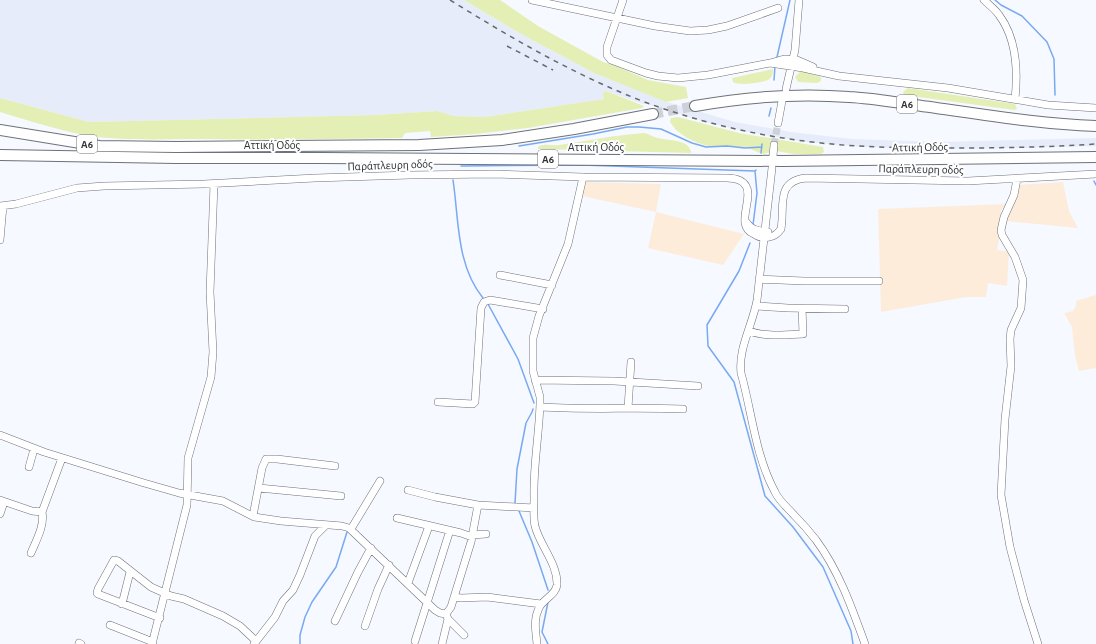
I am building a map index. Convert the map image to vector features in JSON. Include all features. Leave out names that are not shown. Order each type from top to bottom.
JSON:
[{"type":"highway","name":"Α6","points":[[695,106],[763,97],[835,96],[1034,122],[1096,126]]},
{"type":"highway","name":"Αττική Οδός","points":[[0,130],[100,146],[192,147],[419,145],[502,140],[574,129],[653,114]]},
{"type":"highway","name":"Αττική Οδός","points":[[0,155],[176,158],[776,161],[1096,157]]},
{"type":"street","points":[[532,0],[617,19],[690,31],[708,30],[727,26],[778,8]]},
{"type":"street","points":[[623,0],[607,46],[607,55],[611,60],[646,73],[685,78],[770,63],[792,63],[839,76],[948,88],[1048,105],[1096,108]]},
{"type":"street","points":[[786,88],[797,35],[800,0]]},
{"type":"street","points":[[984,0],[1000,15],[1012,43],[1016,73],[1015,99]]},
{"type":"street","points":[[778,124],[782,101]]},
{"type":"street","points":[[773,156],[774,145]]},
{"type":"street","points":[[772,168],[755,314],[740,365],[759,452],[777,497],[806,528],[827,558],[843,588],[865,644]]},
{"type":"street","name":"Παράπλευρη οδός","points":[[1,206],[16,204],[77,188],[104,186],[214,184],[316,178],[410,175],[495,174],[583,177],[686,177],[735,179],[741,181],[747,187],[748,196],[745,219],[746,227],[751,233],[774,236],[778,234],[781,229],[784,191],[789,183],[806,178],[968,181],[1096,174]]},
{"type":"street","points":[[537,644],[535,620],[539,608],[556,589],[557,577],[541,543],[535,525],[534,465],[540,397],[535,380],[532,358],[533,338],[535,329],[570,239],[583,177]]},
{"type":"street","points":[[1017,179],[1014,195],[1004,217],[1001,230],[1004,240],[1015,256],[1023,280],[1021,308],[1011,330],[1010,339],[1011,366],[1005,419],[1001,495],[1010,547],[1024,600],[1038,644]]},
{"type":"street","points":[[110,625],[152,643],[160,618],[187,505],[188,458],[209,388],[212,368],[213,334],[210,292],[214,184]]},
{"type":"street","points":[[0,240],[1,206]]},
{"type":"street","points":[[500,275],[552,285]]},
{"type":"street","points":[[759,279],[804,281],[879,281]]},
{"type":"street","points":[[438,402],[473,404],[475,402],[481,308],[484,302],[490,300],[543,309]]},
{"type":"street","points":[[756,306],[846,309]]},
{"type":"street","points":[[749,331],[757,334],[803,334],[802,308]]},
{"type":"street","points":[[628,408],[631,362]]},
{"type":"street","points":[[535,380],[630,382],[698,386]]},
{"type":"street","points":[[540,407],[579,409],[683,409]]},
{"type":"street","points":[[0,435],[34,449],[144,484],[223,501],[262,519],[342,526],[351,529],[435,610],[447,616],[464,634]]},
{"type":"street","points":[[29,467],[34,449]]},
{"type":"street","points":[[31,554],[42,524],[42,512],[62,458]]},
{"type":"street","points":[[253,516],[262,468],[266,459],[334,466]]},
{"type":"street","points":[[351,529],[380,481]]},
{"type":"street","points":[[259,488],[341,496]]},
{"type":"street","points":[[408,490],[434,497],[478,505],[534,508]]},
{"type":"street","points":[[0,514],[2,501],[32,511],[42,512]]},
{"type":"street","points":[[442,644],[447,616],[472,536],[478,505]]},
{"type":"street","points":[[396,518],[472,536],[486,534]]},
{"type":"street","points":[[160,618],[97,593],[114,560],[118,561],[130,572],[151,587],[157,590],[166,590],[223,616],[240,626],[255,642],[275,617],[283,601],[292,590],[300,575],[315,536],[326,525]]},
{"type":"street","points":[[408,584],[429,526]]},
{"type":"street","points":[[415,641],[450,530]]},
{"type":"street","points":[[336,621],[358,572],[371,548]]},
{"type":"street","points":[[365,626],[378,589],[389,565]]},
{"type":"street","points":[[122,604],[130,572]]},
{"type":"street","points":[[454,596],[461,598],[488,597],[542,604]]},
{"type":"shaded area","points":[[0,0],[464,0],[521,34],[594,73],[667,102],[735,122],[791,132],[852,139],[938,142],[1096,138],[1096,146],[935,149],[865,147],[807,142],[753,133],[705,122],[643,104],[606,91],[603,92],[605,99],[485,117],[454,116],[437,111],[375,115],[89,122],[0,98]]},
{"type":"shaded area","points":[[586,182],[661,184],[656,212],[582,196]]},
{"type":"shaded area","points":[[1063,182],[1069,211],[1078,228],[1005,221],[1018,185]]},
{"type":"shaded area","points":[[1007,204],[1001,210],[997,250],[1009,252],[1007,286],[988,283],[986,297],[966,297],[881,312],[878,209]]},
{"type":"shaded area","points":[[656,212],[744,234],[723,265],[648,248]]},
{"type":"shaded area","points":[[1096,295],[1096,368],[1079,371],[1075,356],[1072,327],[1064,313],[1073,311],[1076,306],[1076,301]]},
{"type":"green space","points":[[464,0],[500,0],[538,26],[603,62],[614,65],[648,80],[686,87],[688,98],[666,102],[594,73],[521,34]]},
{"type":"green space","points":[[773,69],[770,78],[765,81],[745,84],[733,82],[732,78]]},
{"type":"green space","points":[[800,72],[821,77],[821,81],[817,83],[798,82],[795,77]]},
{"type":"green space","points":[[908,88],[1015,104],[1017,109],[1014,110],[904,95],[903,92]]},
{"type":"green space","points":[[606,91],[644,106],[642,108],[528,128],[476,134],[431,137],[430,131],[405,133],[402,138],[327,139],[104,138],[45,126],[0,112],[0,98],[89,122],[375,115],[437,111],[454,116],[485,117],[604,99],[603,92]]},
{"type":"green space","points":[[678,117],[739,133],[823,147],[824,152],[821,154],[794,154],[776,151],[762,154],[746,147],[708,146],[687,138],[676,130],[670,122],[671,118]]},
{"type":"green space","points":[[644,133],[658,138],[683,143],[687,145],[691,153],[538,149],[538,147],[543,145],[559,145]]},
{"type":"waterway","points":[[777,57],[790,0]]},
{"type":"waterway","points":[[995,0],[1001,5],[1022,16],[1047,42],[1054,59],[1055,95]]},
{"type":"waterway","points":[[774,80],[775,66]]},
{"type":"waterway","points":[[769,116],[771,108]]},
{"type":"waterway","points":[[519,146],[627,127],[639,127],[661,129],[692,143],[706,147],[762,147]]},
{"type":"waterway","points":[[761,153],[762,144]]},
{"type":"waterway","points":[[461,166],[582,165],[756,170]]},
{"type":"waterway","points":[[753,225],[757,193],[755,171]]},
{"type":"waterway","points":[[453,180],[463,256],[474,285],[483,298]]},
{"type":"waterway","points":[[1094,181],[1096,185]]},
{"type":"waterway","points":[[750,243],[739,271],[707,325],[708,346],[734,382],[765,496],[793,527],[823,567],[851,631],[853,644]]},
{"type":"waterway","points":[[488,304],[518,359],[534,403]]},
{"type":"waterway","points":[[515,503],[517,469],[526,423],[533,409]]},
{"type":"waterway","points":[[519,511],[532,542],[548,590]]},
{"type":"waterway","points":[[300,644],[300,635],[305,617],[312,602],[336,567],[347,532]]},
{"type":"waterway","points":[[548,602],[542,632],[548,644]]},
{"type":"tunnel","points":[[653,114],[695,106]]},
{"type":"tunnel","points":[[774,145],[778,123]]},
{"type":"railway","points":[[450,0],[544,55],[617,91],[668,110],[721,126],[803,141],[858,146],[992,148],[1096,144]]},
{"type":"railway","points":[[507,46],[553,70]]}]
